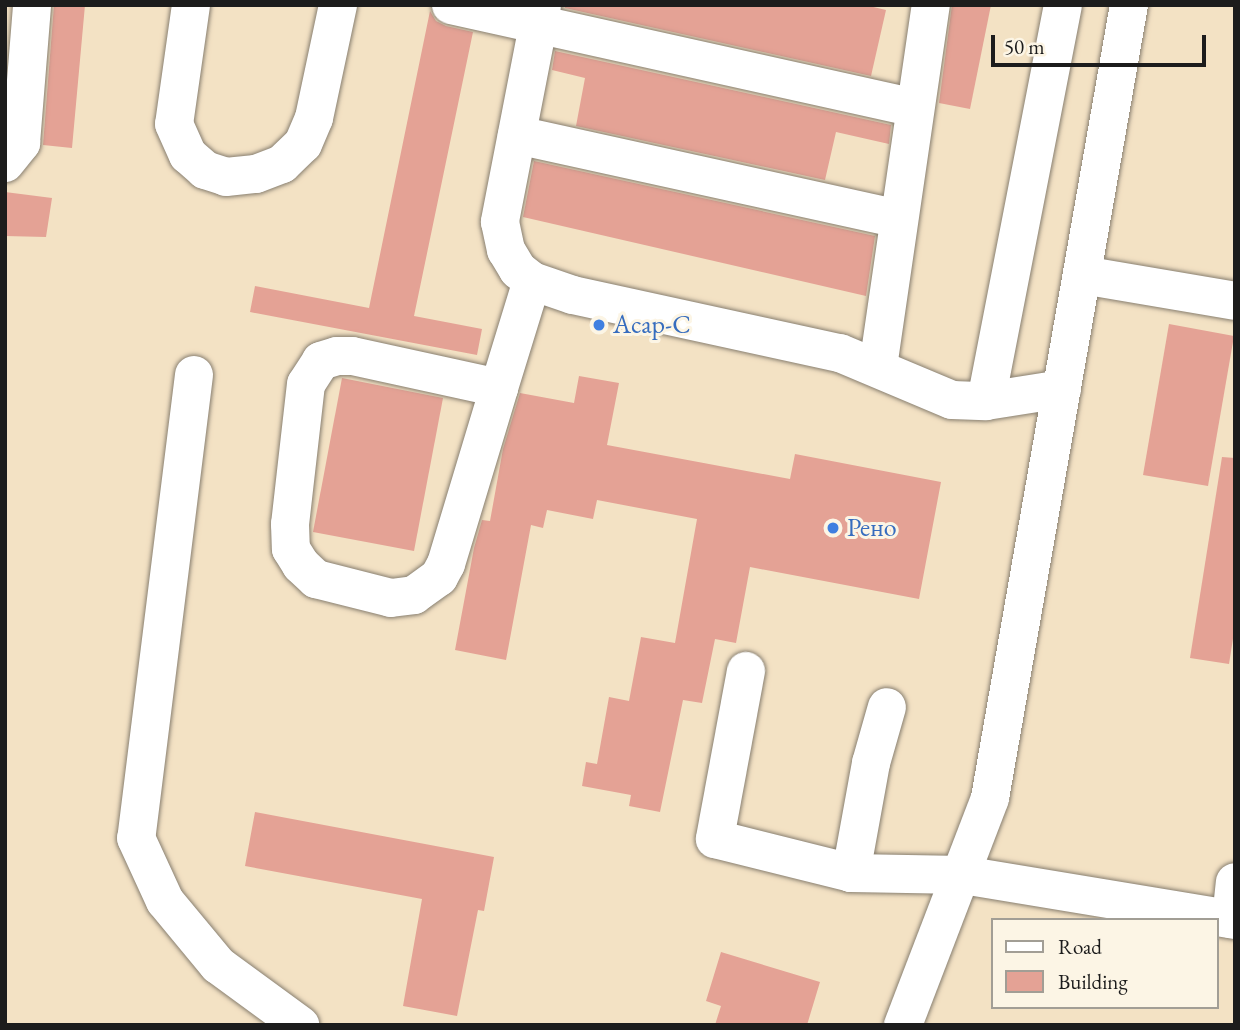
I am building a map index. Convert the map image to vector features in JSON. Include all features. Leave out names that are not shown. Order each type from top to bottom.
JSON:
[{"type":"street","points":[[5,163],[21,143],[32,5]]},
{"type":"street","points":[[191,5],[174,124],[188,155],[205,170],[226,177],[256,174],[282,164],[303,144],[314,118],[338,5]]},
{"type":"street","points":[[451,5],[541,15],[914,108]]},
{"type":"street","points":[[986,401],[1063,5]]},
{"type":"street","points":[[903,1025],[990,798],[1129,5]]},
{"type":"street","points":[[878,367],[914,108],[921,8]]},
{"type":"street","points":[[541,15],[499,222],[506,250],[518,270],[532,281],[573,295],[840,353],[878,367],[932,394],[952,400],[986,401],[1062,388]]},
{"type":"street","points":[[517,135],[899,219]]},
{"type":"street","points":[[1082,275],[1235,301]]},
{"type":"street","points":[[499,388],[352,356],[321,360],[306,384],[289,524],[291,549],[301,565],[316,579],[391,598],[402,598],[429,586],[446,564],[532,281]]},
{"type":"street","points":[[194,375],[136,838],[165,901],[218,965],[300,1025]]},
{"type":"street","points":[[746,671],[715,839],[851,873],[963,874],[1233,920],[1235,882]]},
{"type":"street","points":[[851,873],[871,764],[887,707]]},
{"type":"building","points":[[54,5],[85,5],[72,148],[43,145]]},
{"type":"building","points":[[565,5],[865,5],[886,10],[871,76],[565,8]]},
{"type":"building","points":[[952,5],[991,5],[970,109],[939,103]]},
{"type":"building","points":[[430,11],[436,21],[446,26],[473,32],[414,316],[482,329],[477,355],[250,312],[255,286],[369,308]]},
{"type":"building","points":[[555,51],[891,125],[889,144],[836,132],[825,180],[576,126],[585,78],[552,70]]},
{"type":"building","points":[[534,161],[875,236],[866,296],[523,217]]},
{"type":"building","points":[[5,192],[52,198],[46,237],[5,236]]},
{"type":"building","points":[[1169,324],[1234,336],[1208,486],[1143,475]]},
{"type":"building","points":[[579,376],[619,383],[607,445],[790,479],[795,454],[941,482],[919,599],[750,567],[736,643],[715,639],[702,703],[683,700],[660,812],[629,806],[631,795],[582,786],[586,762],[597,764],[609,697],[629,701],[641,637],[675,643],[697,519],[597,500],[593,519],[547,510],[543,528],[531,525],[506,660],[455,650],[474,548],[482,520],[490,521],[503,449],[520,393],[574,403]]},
{"type":"building","points":[[342,378],[443,398],[414,551],[313,532]]},
{"type":"building","points":[[1222,457],[1235,458],[1235,626],[1229,664],[1190,658]]},
{"type":"building","points":[[255,812],[494,857],[484,911],[478,910],[457,1016],[403,1006],[422,899],[245,866]]},
{"type":"building","points":[[721,952],[820,982],[807,1025],[715,1025],[721,1006],[706,1001]]},
{"type":"place","name":"Асар-С","points":[[599,325]]},
{"type":"place","name":"Рено","points":[[833,528]]}]
